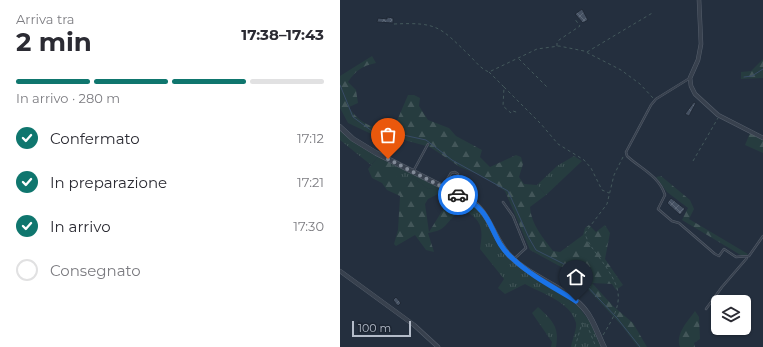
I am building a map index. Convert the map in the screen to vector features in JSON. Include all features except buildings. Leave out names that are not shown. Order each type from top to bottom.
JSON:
[{"type":"street","points":[[699,0],[700,49],[690,78],[695,94],[719,116],[763,138]]},
{"type":"street","points":[[340,127],[365,147],[480,207],[503,247],[513,259],[582,306],[592,320],[604,347]]},
{"type":"street","points":[[340,271],[414,325],[438,347]]},
{"type":"lane","points":[[690,78],[656,99],[650,105],[626,152],[627,156],[647,171],[662,188],[665,195],[658,209],[672,221],[679,223],[719,256],[724,249],[736,257],[749,256]]},
{"type":"lane","points":[[413,172],[428,144]]},
{"type":"lane","points":[[443,187],[450,173],[455,172],[458,174]]},
{"type":"lane","points":[[504,202],[513,216],[526,248],[513,259]]},
{"type":"lane","points":[[706,309],[722,286],[749,256],[763,236]]},
{"type":"path","points":[[586,52],[654,12]]},
{"type":"path","points":[[557,46],[556,43],[559,40],[580,26],[574,18]]},
{"type":"path","points":[[394,24],[418,23],[436,27],[449,36],[481,68],[489,72],[558,144],[584,160],[591,168],[602,190],[610,194]]},
{"type":"path","points":[[489,72],[537,49],[557,46],[586,52],[631,76],[652,98],[656,99]]},
{"type":"path","points":[[518,59],[548,88]]},
{"type":"path","points":[[504,87],[503,106],[511,113],[513,111],[519,113]]},
{"type":"path","points":[[693,161],[719,116]]},
{"type":"path","points":[[602,337],[618,308],[619,292],[611,275],[587,241],[585,233],[607,204],[614,175],[626,152]]},
{"type":"path","points":[[576,347],[582,322],[587,325],[596,347]]},
{"type":"green space","points":[[372,56],[376,63],[360,69],[348,82],[356,90],[358,103],[349,107],[362,121],[380,129],[393,130],[408,95],[414,95],[420,98],[419,106],[428,120],[449,128],[456,136],[482,150],[480,157],[490,167],[516,155],[521,157],[523,164],[519,177],[524,184],[537,185],[546,195],[530,207],[535,225],[553,251],[560,252],[583,235],[585,228],[589,225],[596,232],[605,225],[610,233],[605,259],[623,285],[616,290],[612,284],[592,283],[613,306],[633,323],[647,347],[638,347],[622,326],[574,274],[530,250],[505,191],[482,176],[460,167],[430,147],[404,140],[395,141],[382,139],[348,123],[340,108],[340,76]]},
{"type":"green space","points":[[763,59],[763,78],[741,79],[741,72],[751,71]]},
{"type":"green space","points":[[340,130],[356,144],[378,157],[371,165],[340,140]]},
{"type":"green space","points":[[750,133],[763,140],[763,153],[745,145]]},
{"type":"green space","points":[[574,156],[582,161],[546,195],[537,185],[557,166]]},
{"type":"green space","points":[[378,157],[392,164],[389,173],[401,179],[407,186],[413,177],[428,189],[439,187],[468,203],[443,228],[438,231],[428,233],[434,252],[426,250],[415,235],[396,246],[394,244],[398,230],[400,196],[387,190],[382,183],[372,178],[368,169]],"holes":[[[438,194],[452,204],[442,211],[429,232],[425,204],[428,199]]]},
{"type":"green space","points":[[392,164],[439,187],[428,189],[413,177],[407,186],[388,173]]},
{"type":"green space","points":[[661,176],[690,200],[694,209],[689,219],[748,254],[744,257],[682,220],[688,208],[667,192],[656,177]]},
{"type":"green space","points":[[468,203],[475,206],[485,218],[496,242],[511,261],[578,306],[590,322],[601,347],[571,347],[576,323],[568,309],[555,299],[525,284],[505,294],[498,288],[504,279],[480,249],[480,226],[475,218],[464,210]]},
{"type":"green space","points":[[538,307],[554,324],[557,334],[556,347],[551,347],[552,342],[532,313]]},
{"type":"green space","points":[[695,311],[699,317],[700,339],[694,343],[695,347],[680,347],[679,337],[686,323]]},
{"type":"waterway","points":[[744,77],[752,76],[763,69]]},
{"type":"waterway","points":[[340,85],[353,117],[372,131],[394,133],[426,140],[452,160],[508,191],[536,250],[568,266],[617,318],[640,347]]},
{"type":"way so far","points":[[388,159],[458,195]]},
{"type":"route","points":[[458,195],[480,207],[491,223],[507,254],[534,274],[576,301]]}]
